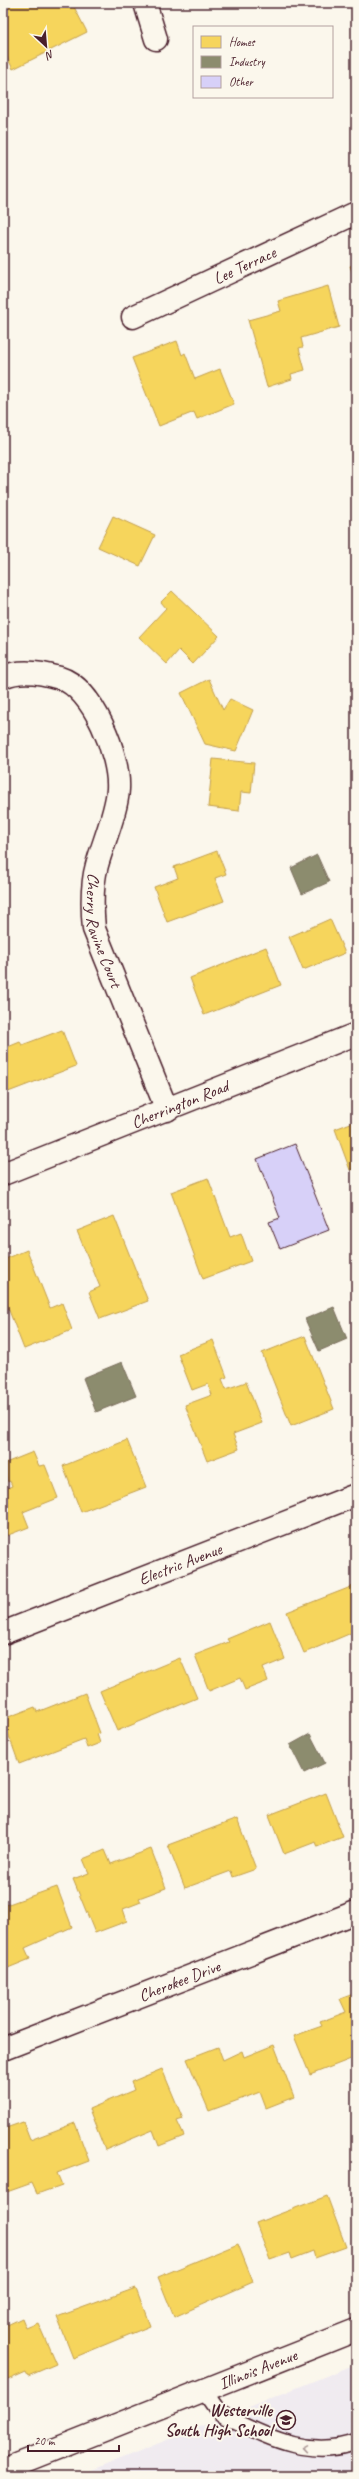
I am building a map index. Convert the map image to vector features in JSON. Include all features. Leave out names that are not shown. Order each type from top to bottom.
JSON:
[{"type":"street","points":[[145,3],[156,39]]},
{"type":"street","name":"Lee Terrace","points":[[133,317],[356,213]]},
{"type":"street","name":"Cherry Ravine Court","points":[[3,677],[25,673],[44,674],[65,680],[79,690],[99,720],[113,753],[118,789],[96,868],[92,905],[94,929],[167,1110]]},
{"type":"street","name":"Cherrington Road","points":[[3,1174],[356,1034]]},
{"type":"street","name":"Electric Avenue","points":[[3,1633],[356,1495]]},
{"type":"street","name":"Cherokee Drive","points":[[3,2048],[356,1912]]},
{"type":"street","name":"Illinois Avenue","points":[[3,2470],[356,2330]]},
{"type":"lane","points":[[204,2391],[218,2411],[242,2425],[301,2448],[323,2450],[350,2444]]},
{"type":"shaded area","name":"Westerville South High School","points":[[356,2364],[356,2476],[77,2476]]},
{"type":"building: Homes","points":[[3,3],[72,3],[87,32],[13,69],[3,49]]},
{"type":"building: Homes","points":[[356,264],[356,283],[350,266]]},
{"type":"building: Homes","points":[[328,286],[339,327],[301,338],[303,347],[299,348],[305,370],[291,374],[292,379],[267,387],[248,320],[281,311],[278,301]]},
{"type":"building: Homes","points":[[177,341],[182,355],[185,353],[195,379],[220,369],[234,404],[197,419],[194,412],[159,426],[132,358]]},
{"type":"building: Homes","points":[[113,516],[155,535],[140,566],[98,547]]},
{"type":"building: Homes","points":[[172,591],[219,636],[193,664],[179,650],[167,664],[139,637],[166,608],[161,602]]},
{"type":"building: Homes","points":[[209,679],[223,710],[230,699],[253,710],[236,751],[205,744],[181,693]]},
{"type":"building: Homes","points":[[213,759],[254,763],[251,793],[241,792],[239,811],[208,807]]},
{"type":"building: Homes","points":[[217,851],[226,874],[215,878],[224,901],[167,922],[154,887],[178,878],[174,867]]},
{"type":"building: Homes","points":[[330,919],[345,953],[303,970],[289,937]]},
{"type":"building: Homes","points":[[266,947],[281,985],[204,1015],[190,978]]},
{"type":"building: Homes","points":[[62,1030],[76,1066],[3,1094],[3,1049],[20,1042],[22,1045]]},
{"type":"building: Homes","points":[[356,1121],[356,1168],[350,1170],[335,1129]]},
{"type":"building: Homes","points":[[208,1178],[230,1237],[241,1233],[251,1261],[203,1279],[171,1192]]},
{"type":"building: Homes","points":[[114,1216],[148,1301],[100,1319],[89,1292],[100,1287],[77,1231]]},
{"type":"building: Homes","points":[[27,1250],[50,1308],[62,1303],[72,1330],[24,1349],[3,1295],[3,1260]]},
{"type":"building: Homes","points":[[305,1336],[334,1409],[291,1426],[262,1353]]},
{"type":"building: Homes","points":[[213,1340],[227,1377],[222,1379],[226,1389],[246,1382],[262,1423],[233,1434],[239,1449],[207,1461],[185,1405],[212,1395],[208,1384],[192,1390],[178,1354]]},
{"type":"building: Homes","points":[[127,1440],[146,1487],[81,1512],[63,1466]]},
{"type":"building: Homes","points":[[33,1452],[39,1466],[45,1465],[58,1498],[23,1512],[29,1527],[3,1537],[3,1490],[12,1486],[10,1481],[8,1482],[3,1464]]},
{"type":"building: Homes","points":[[356,1585],[356,1631],[304,1653],[287,1612]]},
{"type":"building: Homes","points":[[270,1621],[285,1659],[263,1668],[268,1681],[245,1690],[240,1678],[209,1691],[195,1655],[229,1642],[227,1639]]},
{"type":"building: Homes","points":[[180,1658],[197,1698],[117,1731],[100,1691]]},
{"type":"building: Homes","points":[[85,1693],[100,1733],[97,1734],[100,1743],[87,1748],[84,1739],[19,1764],[3,1719],[35,1707],[37,1712]]},
{"type":"building: Homes","points":[[326,1793],[343,1837],[317,1847],[315,1842],[284,1854],[269,1815]]},
{"type":"building: Homes","points":[[237,1819],[256,1869],[233,1877],[231,1871],[185,1888],[168,1845]]},
{"type":"building: Homes","points":[[151,1849],[166,1888],[139,1898],[141,1902],[123,1909],[127,1921],[95,1933],[73,1879],[89,1873],[83,1859],[105,1850],[111,1864]]},
{"type":"building: Homes","points":[[57,1887],[72,1927],[25,1948],[30,1959],[3,1970],[3,1906]]},
{"type":"building: Homes","points":[[356,1993],[356,2057],[310,2075],[294,2036],[322,2026],[320,2022],[346,2012],[340,1999]]},
{"type":"building: Homes","points":[[274,2045],[294,2097],[266,2108],[260,2092],[209,2111],[187,2059],[218,2047],[223,2060],[242,2051],[244,2057]]},
{"type":"building: Homes","points":[[162,2069],[183,2119],[177,2121],[184,2136],[159,2146],[153,2130],[105,2150],[89,2109],[134,2090],[131,2082]]},
{"type":"building: Homes","points":[[23,2122],[30,2140],[75,2123],[89,2161],[57,2173],[62,2185],[37,2194],[32,2183],[4,2193],[3,2129]]},
{"type":"building: Homes","points":[[327,2196],[346,2247],[315,2258],[313,2251],[292,2259],[290,2253],[270,2260],[256,2223]]},
{"type":"building: Homes","points":[[238,2244],[253,2282],[174,2317],[158,2277]]},
{"type":"building: Homes","points":[[136,2288],[150,2326],[73,2358],[57,2317]]},
{"type":"building: Homes","points":[[22,2318],[26,2328],[38,2323],[56,2364],[28,2376],[26,2372],[3,2382],[3,2327]]},
{"type":"building: Industry","points":[[317,855],[329,882],[302,894],[291,868]]},
{"type":"building: Industry","points":[[334,1307],[347,1339],[319,1351],[305,1319]]},
{"type":"building: Industry","points":[[122,1362],[136,1396],[96,1412],[83,1378]]},
{"type":"building: Industry","points":[[310,1734],[325,1763],[304,1773],[290,1745]]},
{"type":"building: Other","points":[[295,1144],[329,1230],[280,1249],[269,1222],[280,1218],[257,1159]]},
{"type":"place","name":"Westerville South High School","points":[[286,2420]]}]
